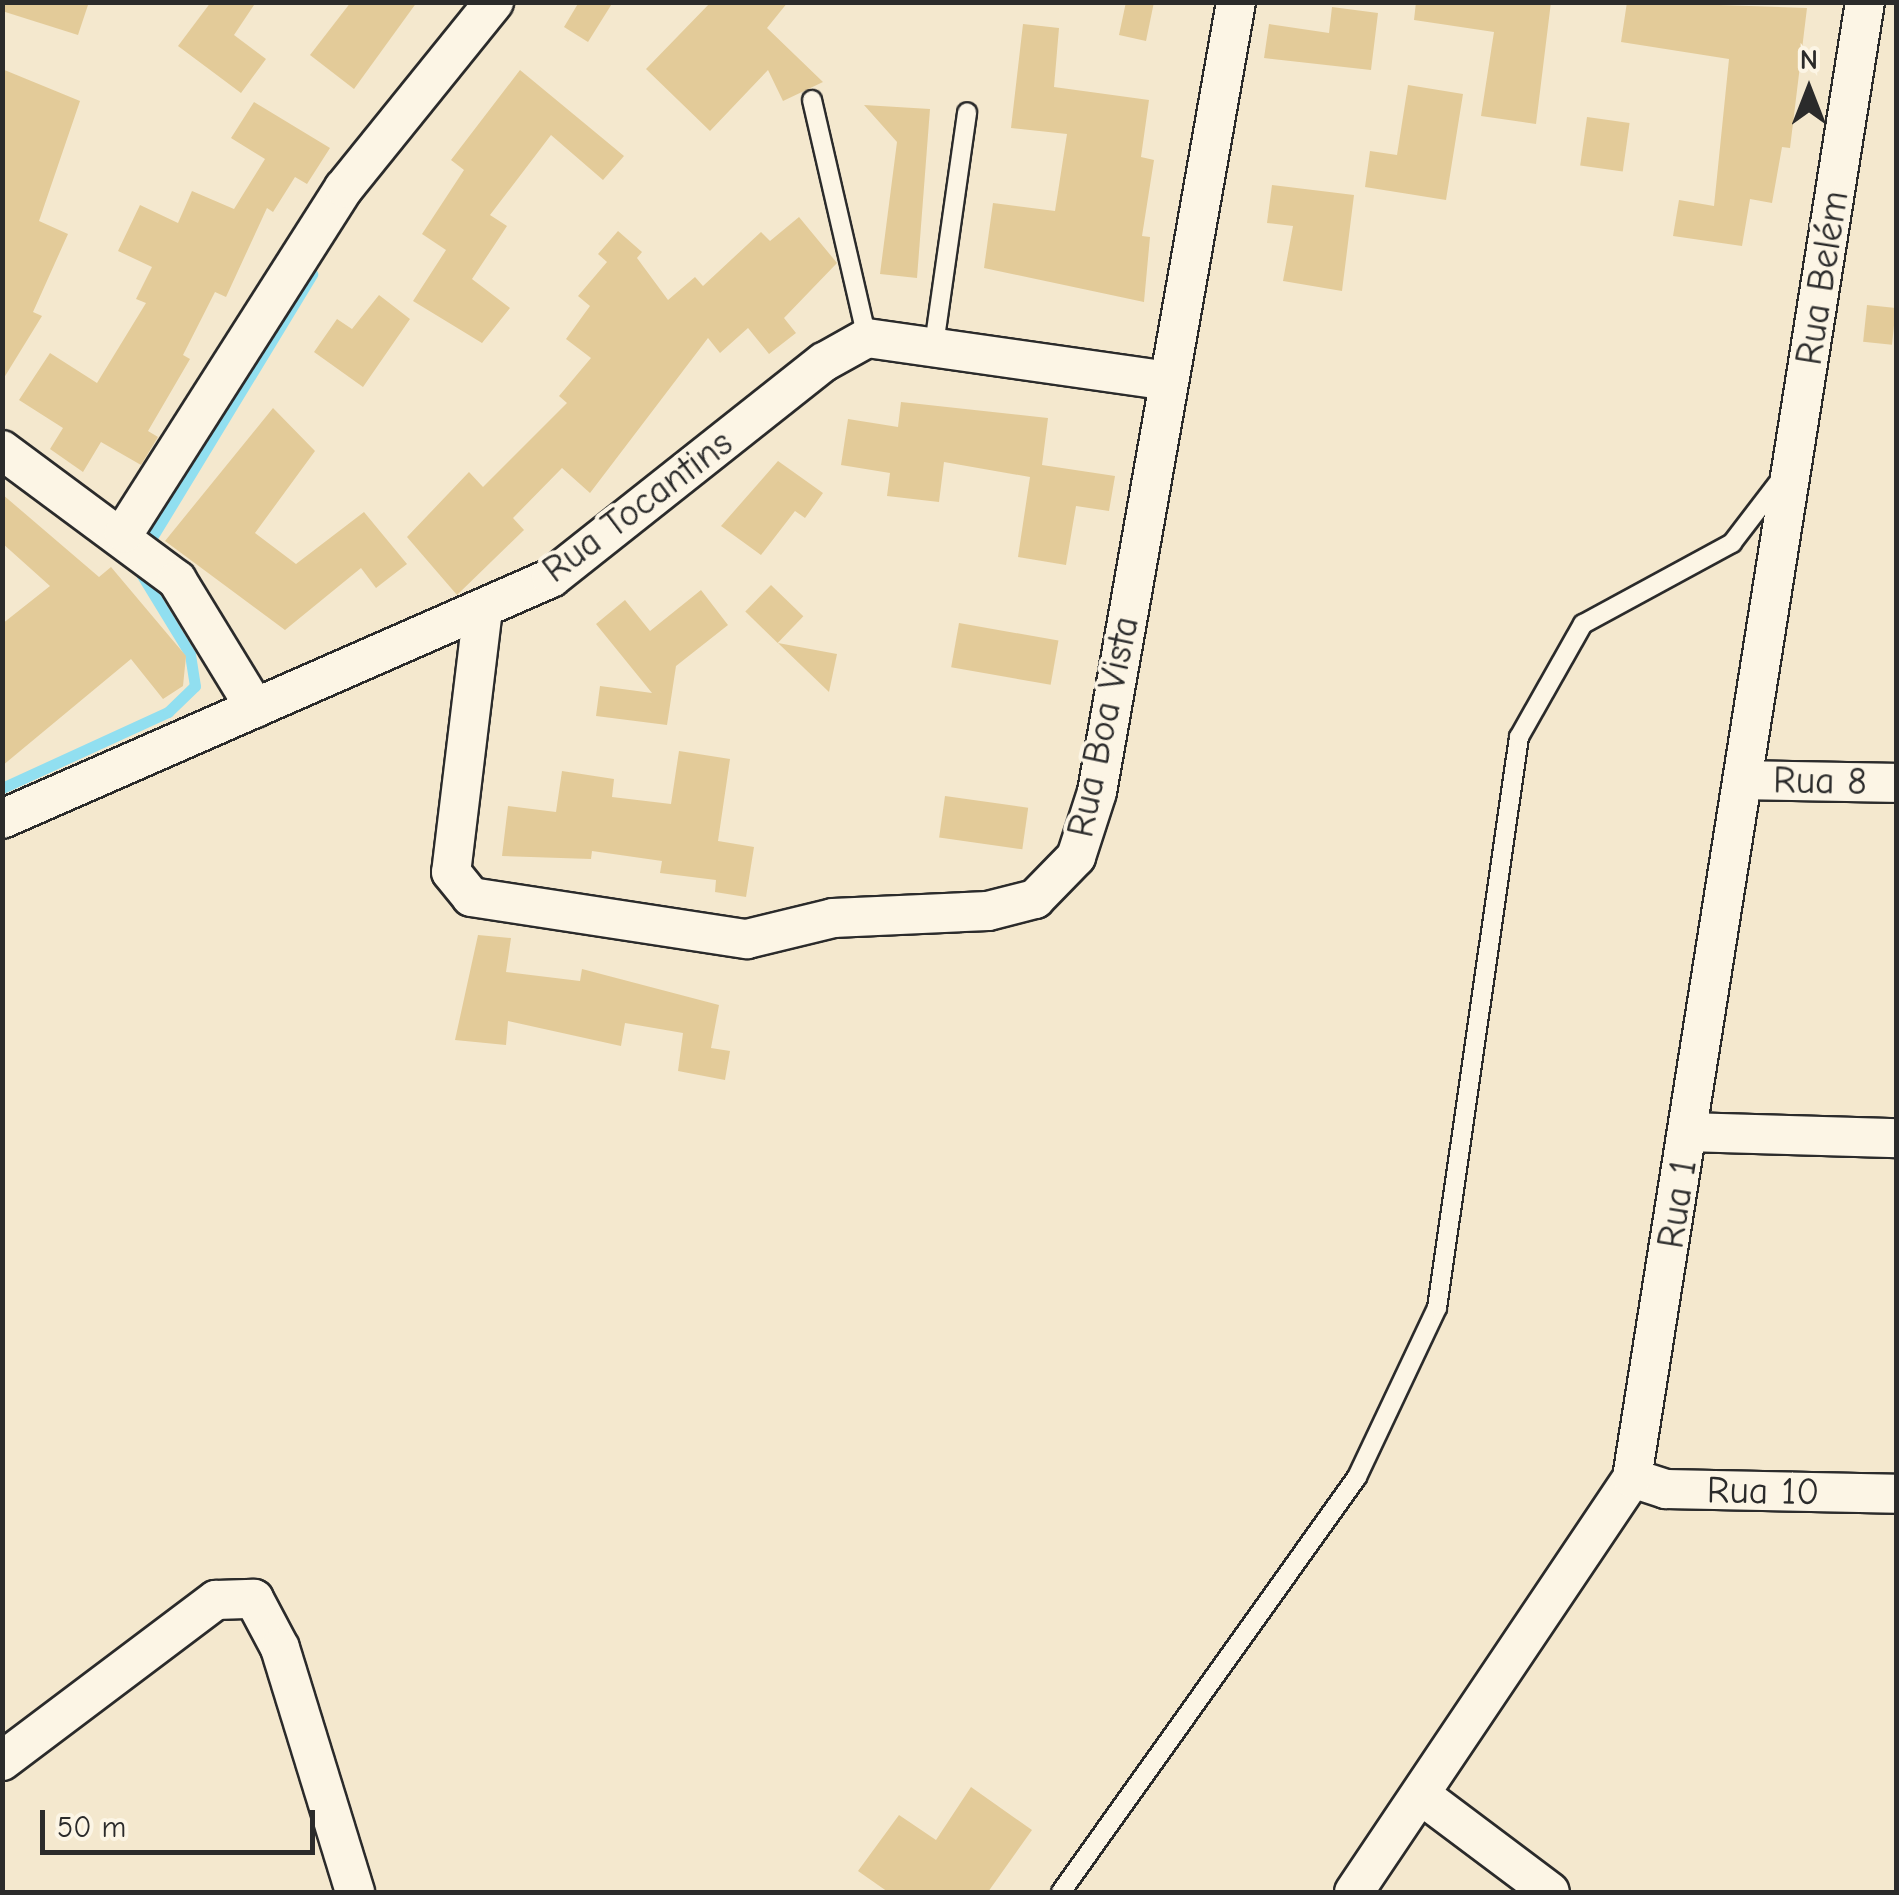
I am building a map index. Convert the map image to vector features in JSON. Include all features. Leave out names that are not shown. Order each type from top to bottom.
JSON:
[{"type":"street","points":[[124,533],[355,172],[494,2]]},
{"type":"street","name":"Rua Boa Vista","points":[[483,609],[451,872],[471,897],[748,939],[833,918],[988,911],[1035,900],[1076,857],[1096,792],[1236,2]]},
{"type":"street","name":"Rua Belém","points":[[1799,436],[1865,2]]},
{"type":"street","points":[[866,338],[1169,380]]},
{"type":"street","name":"Rua Tocantins","points":[[2,819],[551,578],[824,362],[866,338]]},
{"type":"street","name":"Rua 1","points":[[1354,1892],[1632,1478],[1799,436]]},
{"type":"street","points":[[2,450],[124,533],[177,580],[255,708]]},
{"type":"street","name":"Rua 8","points":[[1743,780],[1896,782]]},
{"type":"street","points":[[1690,1132],[1896,1138]]},
{"type":"street","name":"Rua 10","points":[[1632,1478],[1666,1489],[1896,1494]]},
{"type":"street","points":[[2,1761],[216,1600],[254,1598],[280,1648],[354,1892]]},
{"type":"street","points":[[1421,1795],[1550,1892]]},
{"type":"lane","points":[[812,100],[866,338]]},
{"type":"lane","points":[[934,345],[967,112]]},
{"type":"lane","points":[[1061,1892],[1357,1477],[1437,1308],[1519,737],[1583,624],[1732,543],[1758,516],[1799,436]]},
{"type":"building","points":[[2,2],[89,2],[78,35],[2,11]]},
{"type":"building","points":[[211,2],[256,2],[234,35],[266,59],[241,93],[178,46]]},
{"type":"building","points":[[351,2],[417,2],[354,89],[310,55]]},
{"type":"building","points":[[579,2],[613,2],[588,42],[564,27]]},
{"type":"building","points":[[711,2],[788,2],[767,28],[823,82],[783,101],[768,70],[710,131],[646,69]]},
{"type":"building","points":[[1126,2],[1154,2],[1146,41],[1119,35]]},
{"type":"building","points":[[1416,2],[1551,2],[1536,124],[1481,116],[1494,32],[1414,20]]},
{"type":"building","points":[[1627,2],[1807,8],[1790,148],[1782,147],[1772,203],[1750,199],[1742,246],[1673,236],[1679,200],[1714,206],[1729,59],[1621,42]]},
{"type":"building","points":[[1332,7],[1378,13],[1371,70],[1264,58],[1269,24],[1329,33]]},
{"type":"building","points":[[1023,24],[1059,28],[1054,87],[1149,100],[1141,157],[1154,160],[1142,236],[1150,237],[1144,302],[984,268],[993,203],[1055,211],[1067,134],[1011,128]]},
{"type":"building","points":[[2,69],[80,101],[39,221],[68,234],[33,312],[42,316],[2,381]]},
{"type":"building","points":[[520,70],[624,156],[603,180],[551,135],[490,215],[507,226],[472,279],[510,308],[482,343],[413,301],[446,250],[422,234],[464,170],[451,160]]},
{"type":"building","points":[[1408,85],[1463,94],[1446,200],[1365,187],[1370,151],[1397,155]]},
{"type":"building","points":[[254,102],[330,148],[307,184],[295,177],[273,212],[267,208],[226,297],[215,292],[183,355],[190,359],[148,431],[158,437],[141,465],[101,442],[83,472],[50,449],[63,428],[19,400],[50,353],[97,383],[146,303],[136,299],[152,267],[118,251],[140,205],[178,223],[192,191],[234,209],[265,159],[231,138]]},
{"type":"building","points":[[864,105],[930,109],[917,278],[880,274],[897,142]]},
{"type":"building","points":[[1587,117],[1630,123],[1623,172],[1580,166]]},
{"type":"building","points":[[1272,185],[1354,195],[1342,291],[1283,281],[1293,226],[1267,223]]},
{"type":"building","points":[[799,217],[837,263],[784,318],[796,333],[769,354],[748,328],[720,353],[708,338],[590,493],[562,468],[513,518],[524,530],[457,595],[407,537],[469,472],[483,487],[567,403],[559,396],[591,358],[566,339],[590,306],[578,296],[607,262],[598,254],[618,231],[642,252],[637,258],[668,300],[695,277],[703,286],[761,232],[770,241]]},
{"type":"building","points":[[379,295],[410,319],[363,387],[314,352],[337,319],[352,329]]},
{"type":"building","points":[[1867,305],[1896,308],[1892,345],[1863,342]]},
{"type":"building","points":[[901,402],[1048,418],[1042,465],[1115,476],[1109,511],[1076,506],[1066,565],[1018,557],[1030,477],[944,462],[939,502],[887,496],[890,473],[841,465],[848,419],[898,427]]},
{"type":"building","points":[[273,408],[315,451],[255,533],[296,564],[364,512],[407,564],[376,588],[361,568],[285,630],[165,541]]},
{"type":"building","points":[[778,461],[823,493],[805,518],[795,511],[761,555],[721,526]]},
{"type":"building","points":[[2,494],[99,577],[111,567],[186,656],[183,686],[163,699],[131,659],[2,766],[2,624],[50,586],[2,543]]},
{"type":"building","points":[[771,585],[803,616],[778,643],[745,612]]},
{"type":"building","points":[[701,590],[728,625],[676,666],[667,725],[596,716],[600,686],[652,693],[596,624],[625,600],[650,631]]},
{"type":"building","points":[[959,623],[1058,641],[1051,685],[951,667]]},
{"type":"building","points":[[778,643],[837,654],[829,692]]},
{"type":"building","points":[[679,751],[730,759],[718,841],[754,847],[746,897],[715,892],[716,880],[660,873],[662,861],[592,851],[591,859],[502,856],[508,806],[556,812],[562,771],[614,779],[612,797],[671,804]]},
{"type":"building","points":[[945,796],[1028,808],[1022,849],[939,838]]},
{"type":"building","points":[[478,935],[511,938],[506,972],[580,981],[582,969],[719,1005],[711,1048],[730,1051],[725,1080],[678,1071],[683,1033],[625,1023],[621,1046],[508,1021],[506,1045],[455,1040]]},
{"type":"building","points":[[971,1787],[1032,1830],[988,1892],[888,1892],[858,1871],[899,1815],[936,1840]]},
{"type":"waterway","points":[[145,549],[312,274]]},
{"type":"waterway","points":[[2,788],[168,712],[195,686],[190,654],[135,564]]}]
